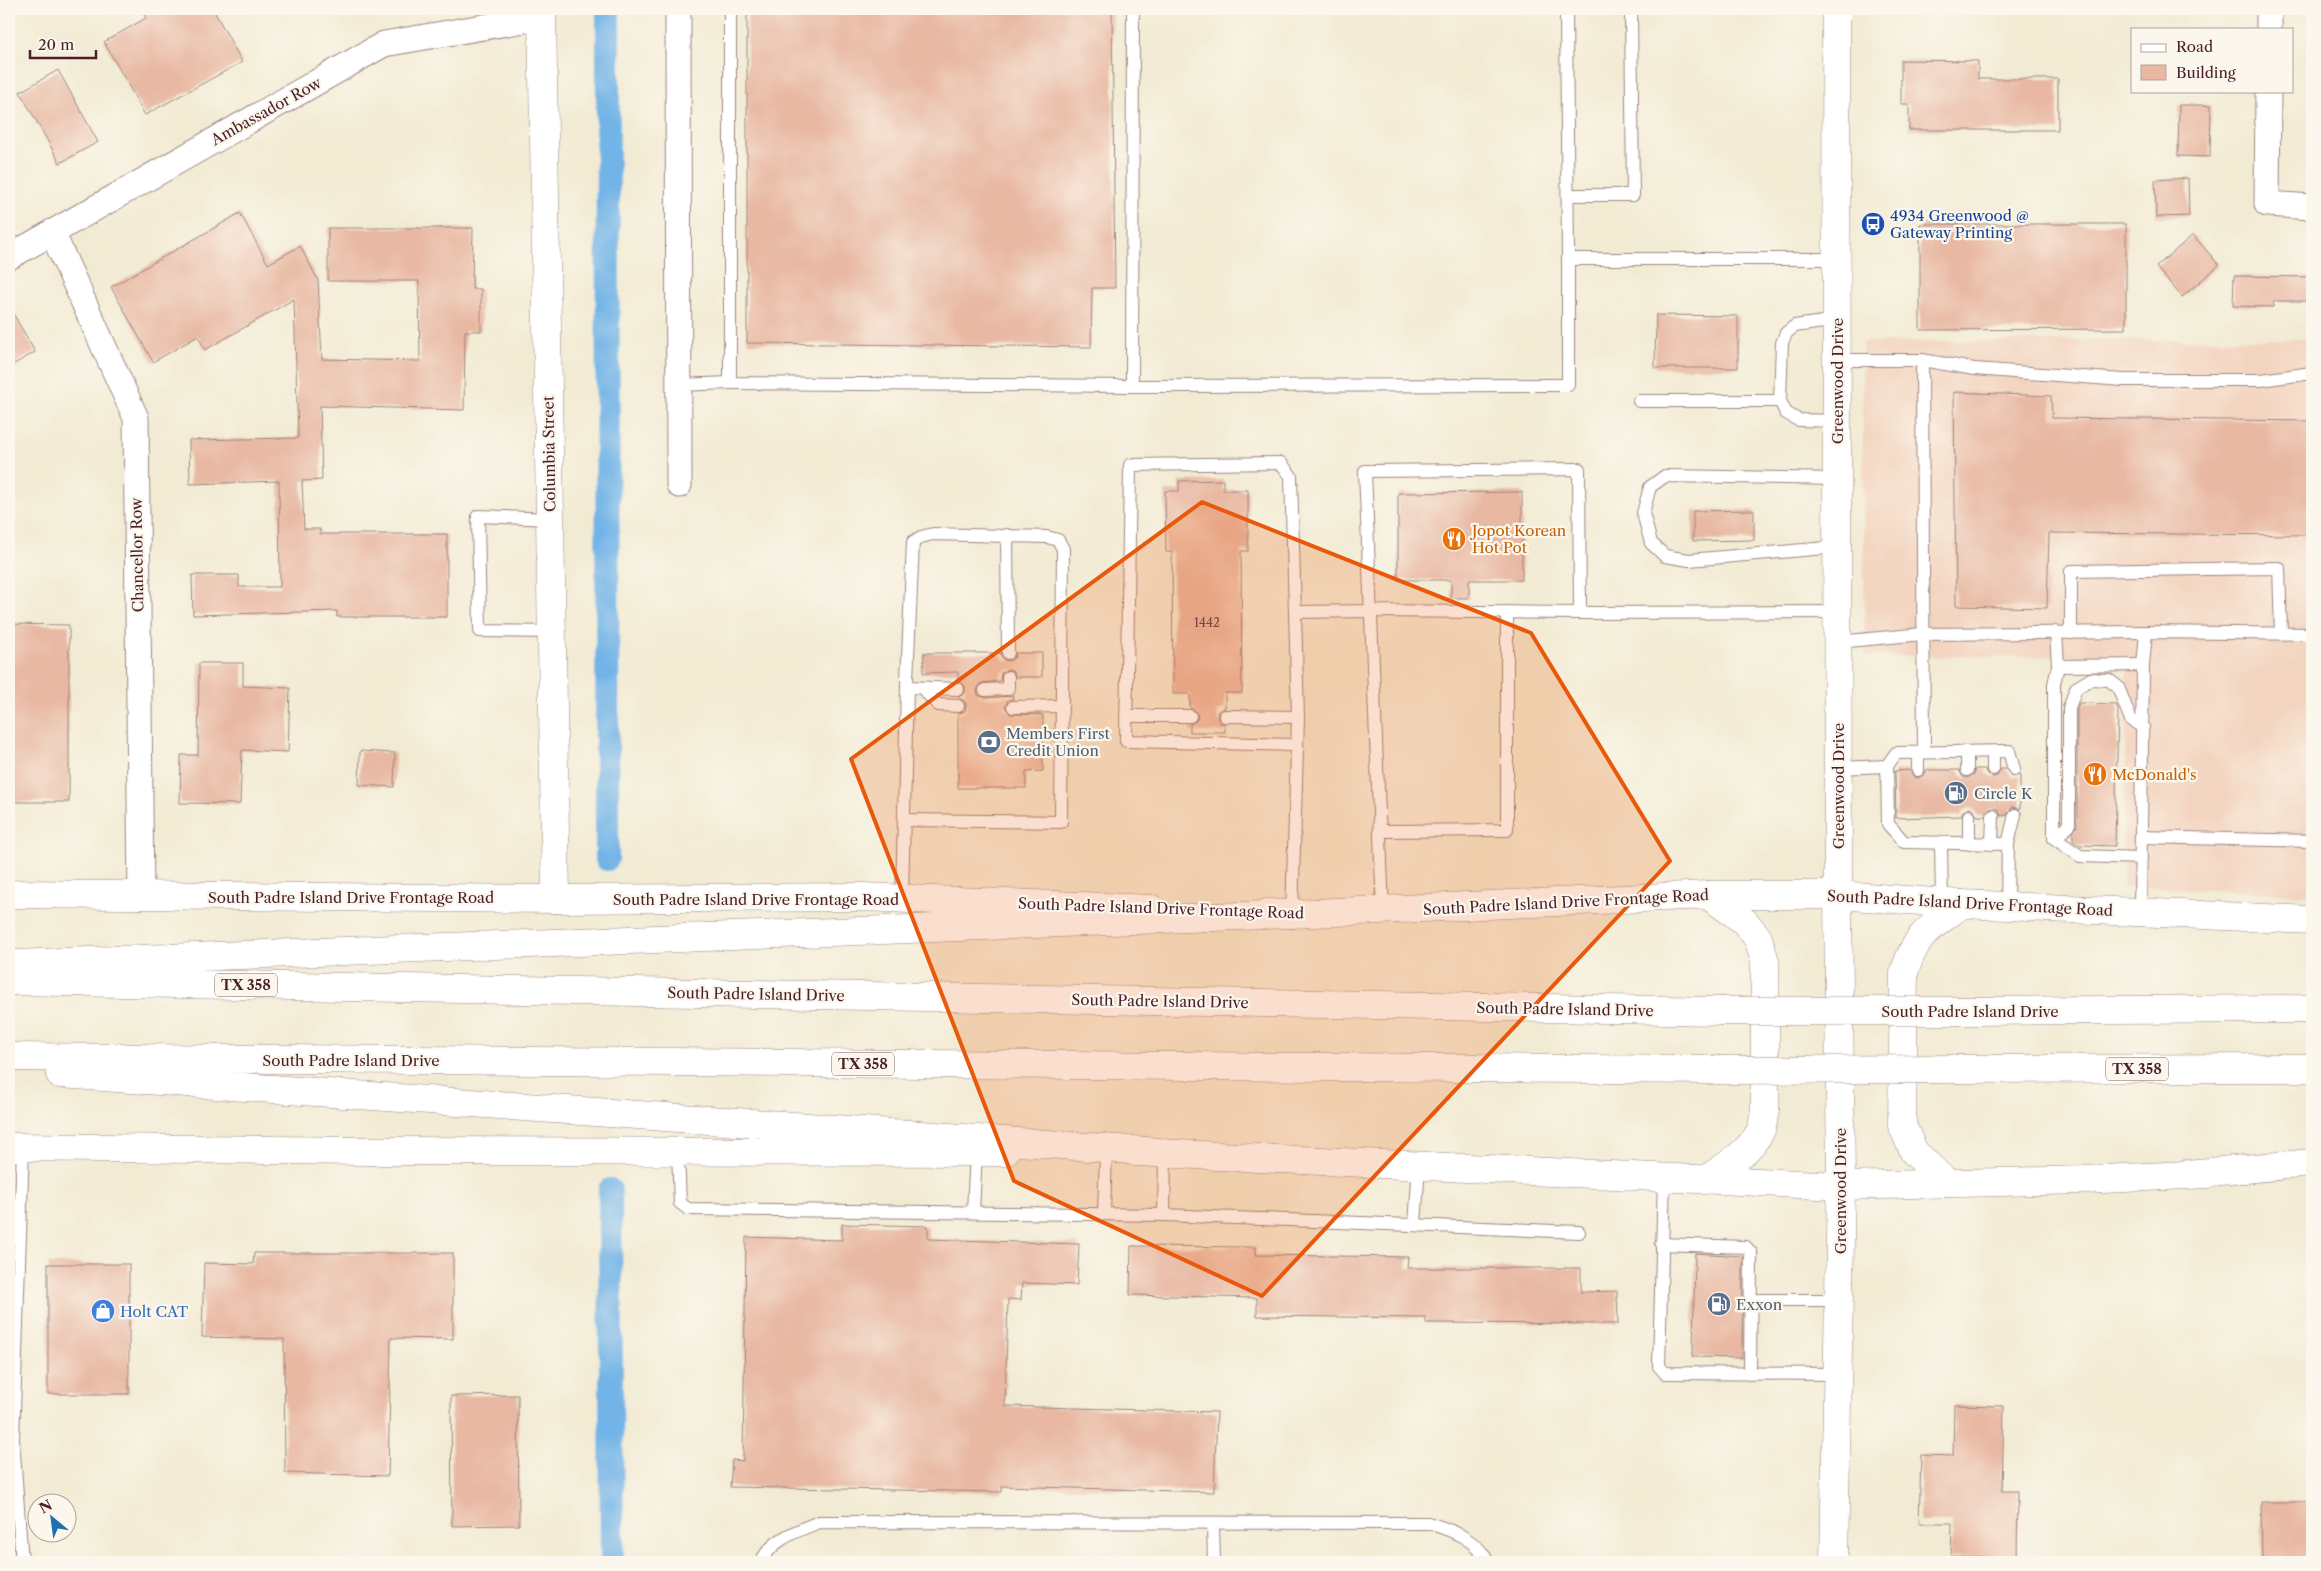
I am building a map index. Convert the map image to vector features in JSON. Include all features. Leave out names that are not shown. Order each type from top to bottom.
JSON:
[{"type":"main road","name":"Greenwood Drive","points":[[1834,1562],[1841,1186],[1838,895],[1836,9]]},
{"type":"main road","name":"Columbia Street","points":[[542,13],[556,899]]},
{"type":"main road","name":"South Padre Island Drive Frontage Road","points":[[9,894],[556,899],[902,899],[1292,914],[1708,895],[1838,895],[2007,906],[2312,920]]},
{"type":"main road","points":[[1705,1180],[1728,1165],[1747,1147],[1761,1130],[1765,1110],[1765,961],[1758,938],[1744,921],[1708,895]]},
{"type":"main road","points":[[1947,1183],[1914,1152],[1902,1125],[1904,973],[1911,951],[1921,935],[1952,903]]},
{"type":"main road","points":[[9,964],[1292,914]]},
{"type":"main road","name":"South Padre Island Drive","points":[[9,981],[1720,1011],[2312,1009]]},
{"type":"main road","name":"South Padre Island Drive","points":[[9,1057],[1718,1070],[2312,1068]]},
{"type":"main road","points":[[9,1071],[1162,1152],[1841,1186],[2082,1180],[2186,1174],[2312,1163]]},
{"type":"main road","points":[[16,1147],[678,1152],[1162,1152]]},
{"type":"main road","points":[[2186,1174],[2312,1173]]},
{"type":"street","points":[[678,9],[679,485]]},
{"type":"street","points":[[2269,9],[2269,28]]},
{"type":"street","name":"Ambassador Row","points":[[9,257],[384,44],[542,13]]},
{"type":"street","points":[[2268,92],[2267,204],[2312,206]]},
{"type":"street","name":"Chancellor Row","points":[[52,232],[136,418],[141,896]]},
{"type":"lane","points":[[730,9],[730,384]]},
{"type":"lane","points":[[1132,386],[1133,9]]},
{"type":"lane","points":[[679,385],[1568,385],[1566,9]]},
{"type":"lane","points":[[1568,196],[1633,195],[1631,9]]},
{"type":"lane","points":[[1568,259],[1836,259]]},
{"type":"lane","points":[[1837,320],[1795,326],[1786,333],[1782,343],[1780,402],[1786,413],[1798,420],[1837,421]]},
{"type":"lane","points":[[1837,360],[1922,360],[1974,369],[2123,380],[2261,380],[2312,373]]},
{"type":"lane","points":[[1918,770],[1921,753],[1923,634],[1922,360]]},
{"type":"lane","points":[[1639,401],[1780,402]]},
{"type":"lane","points":[[1292,914],[1298,717],[1291,476],[1281,463],[1130,465],[1126,741],[1297,746]]},
{"type":"lane","points":[[1383,910],[1366,471],[1579,469],[1580,613]]},
{"type":"lane","points":[[1837,479],[1665,476],[1650,487],[1643,513],[1651,543],[1665,556],[1689,560],[1837,547]]},
{"type":"lane","points":[[550,519],[478,516],[480,631],[552,632]]},
{"type":"lane","points":[[902,899],[907,686],[913,542],[921,537],[933,534],[1007,535],[1047,537],[1058,540],[1063,549],[1061,822],[904,820]]},
{"type":"lane","points":[[1007,535],[1008,653]]},
{"type":"lane","points":[[2070,633],[2071,570],[2279,568],[2281,634]]},
{"type":"lane","points":[[1295,612],[1837,612]]},
{"type":"lane","points":[[1380,831],[1507,830],[1507,612]]},
{"type":"lane","points":[[2054,838],[2054,684],[2058,666],[2056,632]]},
{"type":"lane","points":[[1838,642],[1923,634],[2056,632],[2312,634]]},
{"type":"lane","points":[[2140,912],[2143,666],[2146,632]]},
{"type":"lane","points":[[2058,666],[2143,666]]},
{"type":"lane","points":[[985,690],[1008,689],[1008,677]]},
{"type":"lane","points":[[2054,838],[2069,826],[2069,708],[2076,688],[2091,679],[2109,680],[2118,687],[2131,720],[2142,727]]},
{"type":"lane","points":[[907,686],[958,689]]},
{"type":"lane","points":[[922,688],[938,705],[958,706]]},
{"type":"lane","points":[[1013,708],[1062,706]]},
{"type":"lane","points":[[1126,716],[1190,716]]},
{"type":"lane","points":[[1225,716],[1298,717]]},
{"type":"lane","points":[[2008,844],[1904,842],[1888,824],[1887,766],[1896,753],[2009,751],[2014,769]]},
{"type":"lane","points":[[1967,752],[1967,770]]},
{"type":"lane","points":[[1993,752],[1993,769]]},
{"type":"lane","points":[[1838,768],[1887,766]]},
{"type":"lane","points":[[2007,906],[2008,844],[2015,815]]},
{"type":"lane","points":[[1969,816],[1969,844]]},
{"type":"lane","points":[[1992,844],[1993,816]]},
{"type":"lane","points":[[2142,837],[2312,841]]},
{"type":"lane","points":[[2054,838],[2080,856],[2141,858]]},
{"type":"lane","points":[[1941,843],[1952,903]]},
{"type":"lane","points":[[16,1147],[13,1440],[22,1562]]},
{"type":"lane","points":[[678,1152],[680,1203],[688,1209],[1164,1215],[1579,1232]]},
{"type":"lane","points":[[973,1212],[976,1152]]},
{"type":"lane","points":[[1162,1152],[1164,1215]]},
{"type":"lane","points":[[1104,1214],[1106,1153]]},
{"type":"lane","points":[[1415,1225],[1419,1165]]},
{"type":"lane","points":[[1664,1178],[1659,1366],[1665,1373],[1837,1374]]},
{"type":"lane","points":[[1661,1244],[1746,1246],[1751,1254],[1750,1374]]},
{"type":"lane","points":[[1751,1300],[1839,1300]]},
{"type":"lane","points":[[761,1562],[784,1536],[819,1522],[1428,1523],[1455,1531],[1482,1552],[1488,1562]]},
{"type":"lane","points":[[1214,1523],[1214,1562]]},
{"type":"highlighted area","points":[[1202,502],[1531,633],[1670,861],[1262,1296],[1014,1181],[851,759]]},
{"type":"shaded area","points":[[2312,339],[2312,895],[2123,886],[2127,657],[1865,656],[1862,342]]},
{"type":"building","points":[[141,9],[213,9],[242,62],[145,115],[104,42],[146,18]]},
{"type":"building","points":[[747,9],[1112,9],[1115,288],[1092,288],[1091,347],[747,343]]},
{"type":"building","points":[[1901,60],[1978,61],[1978,79],[2058,79],[2058,130],[1909,130],[1909,104],[1901,104]]},
{"type":"building","points":[[58,70],[98,142],[60,163],[20,92]]},
{"type":"building","points":[[2179,105],[2211,105],[2210,157],[2178,156]]},
{"type":"building","points":[[2188,178],[2189,216],[2156,217],[2155,180]]},
{"type":"building","points":[[240,213],[268,264],[300,246],[318,280],[322,359],[420,361],[419,281],[328,281],[328,228],[473,228],[472,289],[481,289],[481,331],[465,331],[464,410],[320,406],[322,480],[302,481],[304,529],[320,529],[320,534],[447,534],[447,617],[337,617],[337,611],[193,615],[192,575],[239,575],[239,587],[280,587],[279,481],[190,484],[189,440],[298,438],[294,299],[205,350],[198,336],[153,362],[111,287]]},
{"type":"building","points":[[1920,224],[2126,224],[2126,329],[1920,330]]},
{"type":"building","points":[[2193,235],[2219,265],[2182,297],[2156,267]]},
{"type":"building","points":[[2234,276],[2312,277],[2312,301],[2274,301],[2273,307],[2233,306]]},
{"type":"building","points":[[9,306],[35,352],[9,367]]},
{"type":"building","points":[[1656,315],[1738,316],[1738,368],[1655,368]]},
{"type":"building","points":[[1954,392],[2051,396],[2052,418],[2312,421],[2312,535],[2049,533],[2047,608],[1956,606]]},
{"type":"building","points":[[1223,480],[1223,490],[1248,490],[1248,551],[1241,551],[1242,693],[1225,693],[1225,708],[1218,711],[1217,716],[1220,723],[1225,724],[1225,732],[1190,732],[1190,724],[1197,720],[1198,716],[1194,709],[1190,708],[1190,694],[1173,694],[1172,552],[1166,552],[1165,491],[1179,491],[1179,481]]},
{"type":"building","points":[[1522,492],[1522,580],[1469,580],[1469,598],[1451,598],[1451,580],[1398,580],[1398,493]]},
{"type":"building","points":[[1754,510],[1754,540],[1693,541],[1693,511]]},
{"type":"building","points":[[9,624],[69,625],[69,802],[9,802]]},
{"type":"building","points":[[924,653],[1000,653],[1004,660],[1009,661],[1015,657],[1016,653],[1042,653],[1042,677],[1016,677],[1012,670],[1008,669],[1001,673],[1000,681],[981,683],[977,690],[978,695],[985,698],[1013,696],[1013,699],[1008,700],[1005,707],[1010,714],[1043,715],[1043,771],[1026,772],[1026,788],[958,788],[958,714],[965,711],[966,706],[965,702],[958,697],[965,693],[965,686],[958,681],[958,672],[923,673]]},
{"type":"building","points":[[199,663],[243,663],[243,686],[290,688],[288,752],[242,750],[240,804],[180,803],[181,755],[198,755]]},
{"type":"building","name":"McDonald's","points":[[2079,703],[2116,704],[2118,710],[2115,846],[2079,845],[2073,841],[2073,833],[2077,826],[2077,709]]},
{"type":"building","points":[[360,751],[395,753],[394,787],[359,785]]},
{"type":"building","name":"Circle K","points":[[1975,769],[1985,769],[1986,773],[1993,777],[1997,776],[2001,769],[2006,769],[2012,777],[2020,775],[2020,809],[2012,807],[2007,815],[2001,816],[1998,809],[1993,808],[1986,811],[1985,816],[1977,816],[1973,809],[1969,808],[1962,812],[1961,816],[1896,818],[1895,771],[1910,770],[1914,777],[1918,778],[1925,774],[1926,770],[1959,770],[1963,777],[1967,778],[1974,774]]},
{"type":"building","points":[[842,1224],[928,1226],[928,1239],[1079,1244],[1077,1285],[1022,1283],[1021,1300],[1008,1299],[1005,1406],[1217,1412],[1214,1492],[1002,1486],[1002,1492],[730,1487],[732,1460],[743,1461],[746,1237],[842,1240]]},
{"type":"building","points":[[1131,1246],[1256,1247],[1256,1255],[1408,1257],[1407,1268],[1581,1268],[1581,1292],[1617,1291],[1618,1324],[1426,1323],[1426,1318],[1257,1316],[1257,1298],[1130,1295]]},
{"type":"building","points":[[254,1253],[453,1253],[453,1339],[391,1338],[388,1476],[285,1473],[284,1339],[202,1337],[204,1263],[253,1264]]},
{"type":"building","name":"Exxon","points":[[1695,1253],[1743,1256],[1742,1358],[1693,1357]]},
{"type":"building","points":[[48,1264],[129,1264],[129,1394],[48,1394]]},
{"type":"building","points":[[518,1395],[519,1525],[452,1526],[451,1396]]},
{"type":"building","points":[[1954,1405],[2004,1406],[2002,1491],[2018,1491],[2017,1559],[1951,1557],[1952,1523],[1919,1523],[1921,1455],[1953,1456]]},
{"type":"building","points":[[2261,1502],[2312,1502],[2312,1562],[2262,1562]]},
{"type":"waterway","points":[[607,859],[608,9]]},
{"type":"waterway","points":[[610,1190],[612,1562]]},
{"type":"place","name":"4934 Greenwood @ Gateway Printing","points":[[1873,224]]},
{"type":"place","name":"Jopot Korean Hot Pot","points":[[1454,539]]},
{"type":"place","name":"Members First Credit Union","points":[[989,742]]},
{"type":"place","name":"McDonald's","points":[[2095,774]]},
{"type":"place","name":"Circle K","points":[[1956,793]]},
{"type":"place","name":"Exxon","points":[[1719,1304]]},
{"type":"place","name":"Holt CAT","points":[[103,1311]]}]
